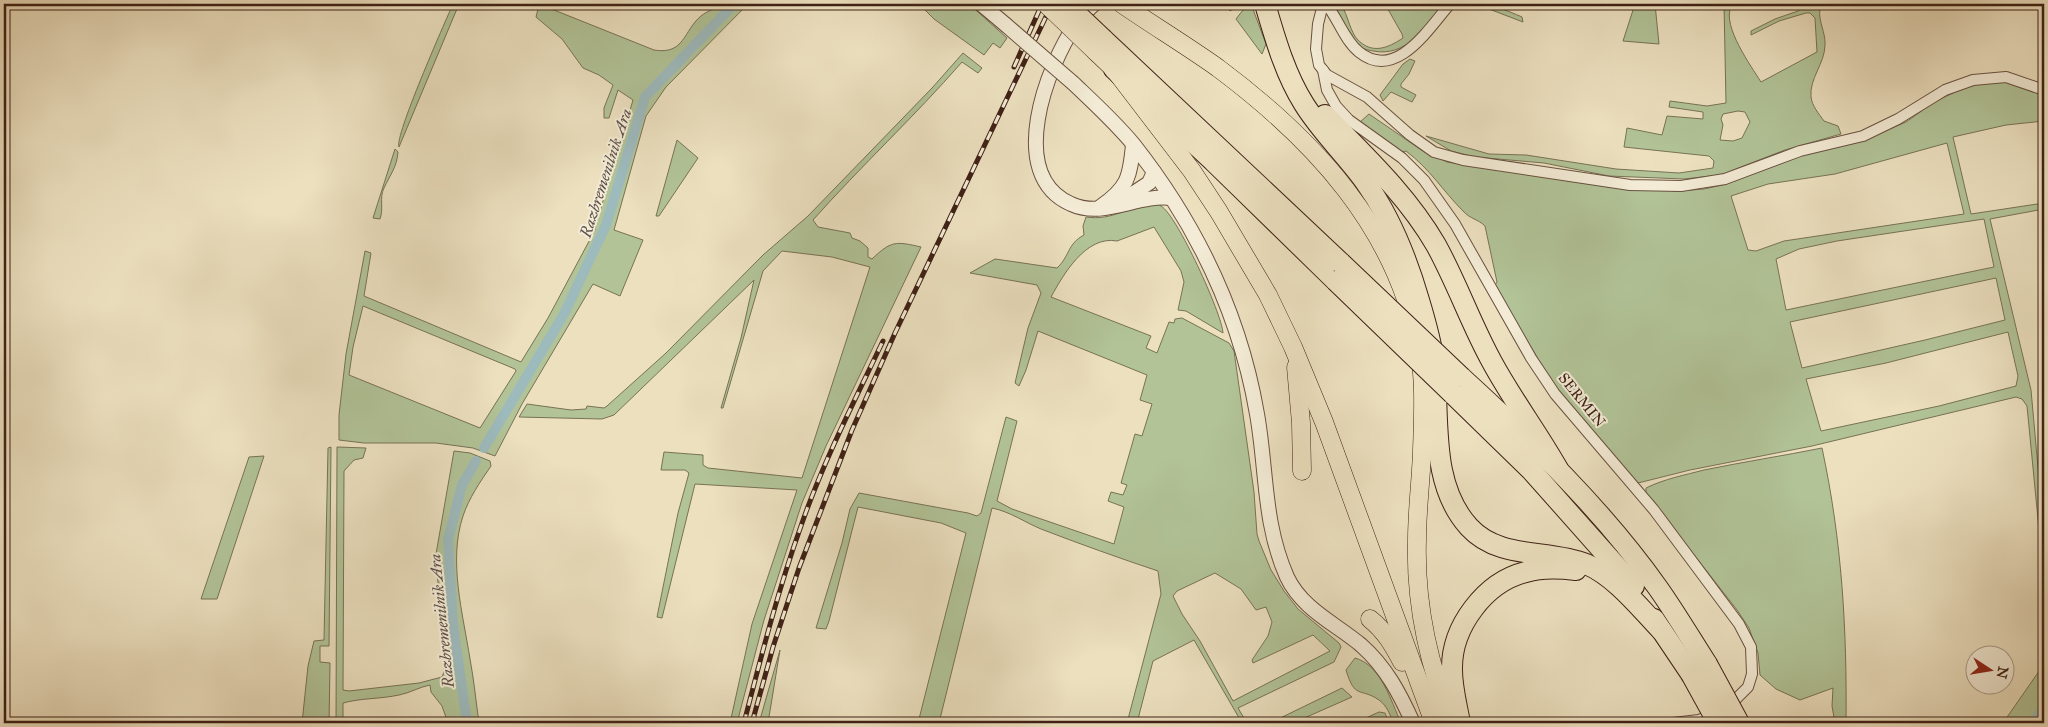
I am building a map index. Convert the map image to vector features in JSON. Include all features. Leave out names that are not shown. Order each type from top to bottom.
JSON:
[{"type":"highway","points":[[1046,4],[1099,45],[1457,386],[1634,586],[1661,630]]},
{"type":"highway","points":[[1066,4],[1099,45],[1114,69],[1192,171],[1219,212],[1268,295],[1293,347],[1324,422],[1433,723]]},
{"type":"highway","points":[[1265,4],[1277,48],[1304,104],[1366,183],[1397,238],[1416,291],[1434,360],[1438,444],[1442,468],[1449,494],[1460,515],[1470,528],[1486,541],[1505,548],[1568,558],[1608,576],[1699,669],[1739,723]]},
{"type":"highway","points":[[1128,8],[1216,67],[1249,92],[1308,145],[1333,172],[1368,219],[1382,242],[1397,275],[1410,311],[1419,350],[1422,391],[1422,452],[1416,542],[1421,606],[1426,642],[1435,676],[1452,723]]},
{"type":"highway","points":[[1114,69],[1213,161],[1275,224],[1338,272]]},
{"type":"highway","points":[[1290,77],[1362,151],[1412,209],[1436,245],[1491,361],[1516,405],[1538,434],[1558,469]]},
{"type":"highway","points":[[1293,347],[1301,423],[1302,471]]},
{"type":"highway","points":[[1457,386],[1511,422],[1558,469],[1610,527],[1657,587],[1699,669],[1718,723]]},
{"type":"highway","points":[[1460,723],[1452,669],[1456,645],[1462,626],[1481,599],[1511,577],[1525,572],[1559,568],[1578,571],[1597,578],[1640,608]]},
{"type":"highway","points":[[1370,619],[1389,638],[1403,664],[1413,690],[1433,723]]},
{"type":"street","points":[[981,4],[1073,83],[1133,144],[1172,198],[1207,260],[1226,301],[1239,339],[1249,372],[1258,416],[1266,499],[1272,530],[1288,578],[1310,607],[1360,645],[1381,665],[1396,686],[1413,723]]},
{"type":"street","points":[[1094,4],[1076,23],[1061,51],[1038,116],[1036,154],[1041,172],[1059,197],[1071,204],[1084,208],[1106,208],[1148,198],[1172,198]]},
{"type":"street","points":[[1324,4],[1359,52],[1375,60],[1390,60],[1409,52],[1450,4]]},
{"type":"street","name":"SERMIN","points":[[1324,4],[1318,24],[1316,48],[1319,65],[1323,70],[1326,90],[1336,106],[1349,120],[1402,158],[1424,180],[1455,224],[1532,358],[1555,394],[1654,510],[1739,624],[1751,647],[1752,674],[1748,687],[1724,711],[1699,720],[1645,723]]},
{"type":"street","points":[[1323,70],[1326,75],[1367,97],[1410,135],[1434,152],[1463,160],[1630,185],[1681,186],[1725,179],[1800,151],[1863,136],[1898,119],[1945,90],[1973,80],[2006,77],[2044,90]]},
{"type":"street","points":[[1106,208],[1127,181],[1132,163],[1133,144]]},
{"type":"street","points":[[1127,181],[1141,172],[1154,172]]},
{"type":"street","points":[[1106,208],[1149,184],[1154,172]]},
{"type":"green space","points":[[453,4],[459,4],[399,147],[404,123]]},
{"type":"green space","points":[[720,4],[748,4],[666,87],[646,116],[614,230],[643,240],[620,296],[593,284],[522,404],[495,456],[473,448],[436,443],[364,443],[339,440],[339,415],[346,354],[365,251],[371,253],[364,296],[521,362],[548,318],[595,230],[596,216],[600,211],[633,100],[618,90],[609,118],[604,118],[604,108],[613,85],[599,75],[583,68],[562,39],[536,17],[538,9],[544,6],[654,50],[664,51],[678,45],[701,16]],"holes":[[[363,306],[516,371],[480,428],[349,375],[353,347]]]},
{"type":"green space","points":[[919,4],[969,4],[1007,38],[1000,48],[993,43],[984,55],[934,19]]},
{"type":"green space","points":[[1224,4],[1251,4],[1266,44],[1262,54],[1236,19],[1243,10],[1238,5],[1230,11]]},
{"type":"green space","points":[[1332,4],[1355,4],[1344,10],[1351,29],[1357,39],[1363,44],[1368,47],[1380,48],[1392,45],[1403,38],[1385,4],[1446,4],[1415,38],[1396,50],[1385,52],[1368,50],[1355,43],[1347,33]]},
{"type":"green space","points":[[1476,4],[1506,10],[1522,17],[1523,22]]},
{"type":"green space","points":[[1635,4],[1655,4],[1659,44],[1623,41]]},
{"type":"green space","points":[[1724,4],[1741,4],[1731,7],[1729,15],[1730,24],[1739,46],[1761,82],[1817,52],[1815,18],[1810,13],[1806,13],[1779,21],[1751,35],[1751,31],[1775,19],[1798,11],[1801,9],[1799,4],[1822,4],[1820,19],[1825,40],[1824,52],[1812,84],[1811,97],[1814,107],[1824,121],[1838,126],[1841,134],[1785,150],[1720,175],[1684,179],[1609,176],[1544,163],[1475,157],[1451,151],[1426,136],[1489,154],[1526,155],[1616,169],[1679,173],[1713,168],[1714,161],[1709,156],[1624,147],[1627,128],[1662,135],[1667,116],[1703,119],[1703,112],[1669,107],[1670,101],[1707,106],[1726,103]],"holes":[[[1738,111],[1745,112],[1750,122],[1742,138],[1733,141],[1720,140],[1723,114]]]},
{"type":"green space","points":[[963,53],[982,68],[978,73],[962,62],[813,220],[818,227],[850,233],[852,238],[860,241],[868,248],[868,257],[872,259],[884,249],[894,244],[899,243],[921,247],[826,446],[802,503],[764,620],[737,723],[730,723],[752,624],[797,490],[695,484],[662,618],[657,617],[678,513],[689,473],[685,470],[661,470],[664,452],[703,455],[703,465],[708,468],[802,478],[870,267],[832,257],[782,251],[763,271],[723,408],[721,408],[741,338],[754,280],[614,415],[602,419],[519,417],[527,404],[571,410],[586,409],[587,406],[604,408],[607,406],[666,353],[763,255],[808,216],[932,88]]},
{"type":"green space","points":[[1410,59],[1415,61],[1401,87],[1416,95],[1412,102],[1391,92],[1383,101],[1380,95],[1403,64]]},
{"type":"green space","points":[[1991,81],[2010,82],[2044,94],[2044,121],[2006,125],[1953,137],[1971,214],[2044,203],[2044,209],[1990,219],[2031,390],[2044,534],[2044,581],[2027,406],[2022,399],[2016,397],[1812,446],[1690,470],[1638,483],[1573,410],[1531,347],[1495,285],[1497,282],[1485,226],[1466,214],[1415,158],[1406,151],[1402,152],[1360,122],[1369,114],[1423,151],[1447,162],[1609,187],[1679,191],[1704,189],[1727,184],[1803,155],[1875,135],[1906,122],[1934,102],[1970,85]],"holes":[[[1947,143],[1964,214],[1784,241],[1756,251],[1748,250],[1731,196],[1768,184],[1835,174]],[[1984,219],[1994,267],[1786,310],[1776,259],[1799,249],[1837,241]],[[1996,278],[2005,320],[1802,368],[1790,322]],[[2008,332],[2018,376],[2016,386],[1939,406],[1821,431],[1806,379],[1886,363]]]},
{"type":"green space","points":[[677,140],[698,158],[659,216],[656,216]]},
{"type":"green space","points":[[395,149],[398,152],[395,167],[383,192],[380,219],[373,218]]},
{"type":"green space","points":[[1154,203],[1160,205],[1177,227],[1198,266],[1221,322],[1223,333],[1186,311],[1178,310],[1184,282],[1181,271],[1154,227],[1117,241],[1095,244],[1086,250],[1069,268],[1051,297],[1151,336],[1146,348],[1157,353],[1169,322],[1174,323],[1175,319],[1182,318],[1229,343],[1234,351],[1259,541],[1271,570],[1284,591],[1298,609],[1339,643],[1341,647],[1334,662],[1238,708],[1247,723],[1242,723],[1194,640],[1153,661],[1137,723],[1127,723],[1161,594],[1158,571],[1056,535],[992,508],[939,723],[918,723],[966,533],[941,523],[858,507],[829,621],[826,629],[816,628],[842,543],[850,509],[859,493],[977,516],[981,513],[1006,417],[1017,421],[997,501],[1012,509],[1114,544],[1124,507],[1108,501],[1111,492],[1123,495],[1127,485],[1121,483],[1135,434],[1142,436],[1152,404],[1140,400],[1147,375],[1038,331],[1019,386],[1015,383],[1028,328],[1041,293],[1037,285],[970,273],[995,259],[1057,268],[1074,242],[1084,235],[1083,226],[1086,217],[1104,217]],"holes":[[[1215,573],[1241,589],[1256,610],[1266,607],[1272,622],[1268,636],[1252,660],[1253,663],[1313,635],[1330,651],[1233,701],[1173,596],[1177,591]]]},
{"type":"green space","points":[[331,447],[329,646],[320,646],[320,662],[330,663],[329,723],[302,723],[308,666],[314,641],[324,640],[328,448]]},
{"type":"green space","points":[[337,447],[366,448],[363,458],[354,460],[344,471],[343,690],[349,691],[419,683],[442,677],[444,672],[436,554],[454,451],[470,453],[490,461],[491,466],[465,509],[457,551],[458,588],[479,723],[448,723],[442,706],[431,692],[430,685],[399,695],[343,703],[343,723],[336,723]]},
{"type":"green space","points":[[1822,448],[1839,551],[1842,585],[1846,723],[1835,723],[1832,706],[1833,688],[1800,700],[1776,689],[1760,675],[1758,653],[1749,628],[1646,493],[1646,488],[1660,482],[1704,470]]},
{"type":"green space","points":[[264,456],[217,599],[201,599],[249,457]]},
{"type":"green space","points":[[780,650],[768,723],[759,723]]},
{"type":"green space","points":[[1355,658],[1372,668],[1378,676],[1389,695],[1401,723],[1393,723],[1388,710],[1382,702],[1352,686],[1346,670]]},
{"type":"green space","points":[[2044,664],[2044,706],[2032,723],[2003,723]]},
{"type":"green space","points":[[1342,688],[1352,697],[1293,723],[1270,723]]},
{"type":"green space","points":[[1379,712],[1385,713],[1389,723],[1355,723]]},
{"type":"waterway","name":"Razbremenilnik Ara","points":[[484,448],[564,314],[606,225],[645,97],[734,4]]},
{"type":"waterway","name":"Razbremenilnik Ara","points":[[467,723],[453,624],[448,540],[462,485],[476,461]]},
{"type":"waterway","points":[[2038,723],[2044,714]]},
{"type":"railway","points":[[1014,67],[1042,4]]},
{"type":"railway","points":[[752,723],[773,647],[799,568],[852,430],[895,333],[1052,4]]},
{"type":"railway","points":[[744,723],[777,599],[810,502],[839,432],[883,341]]}]
